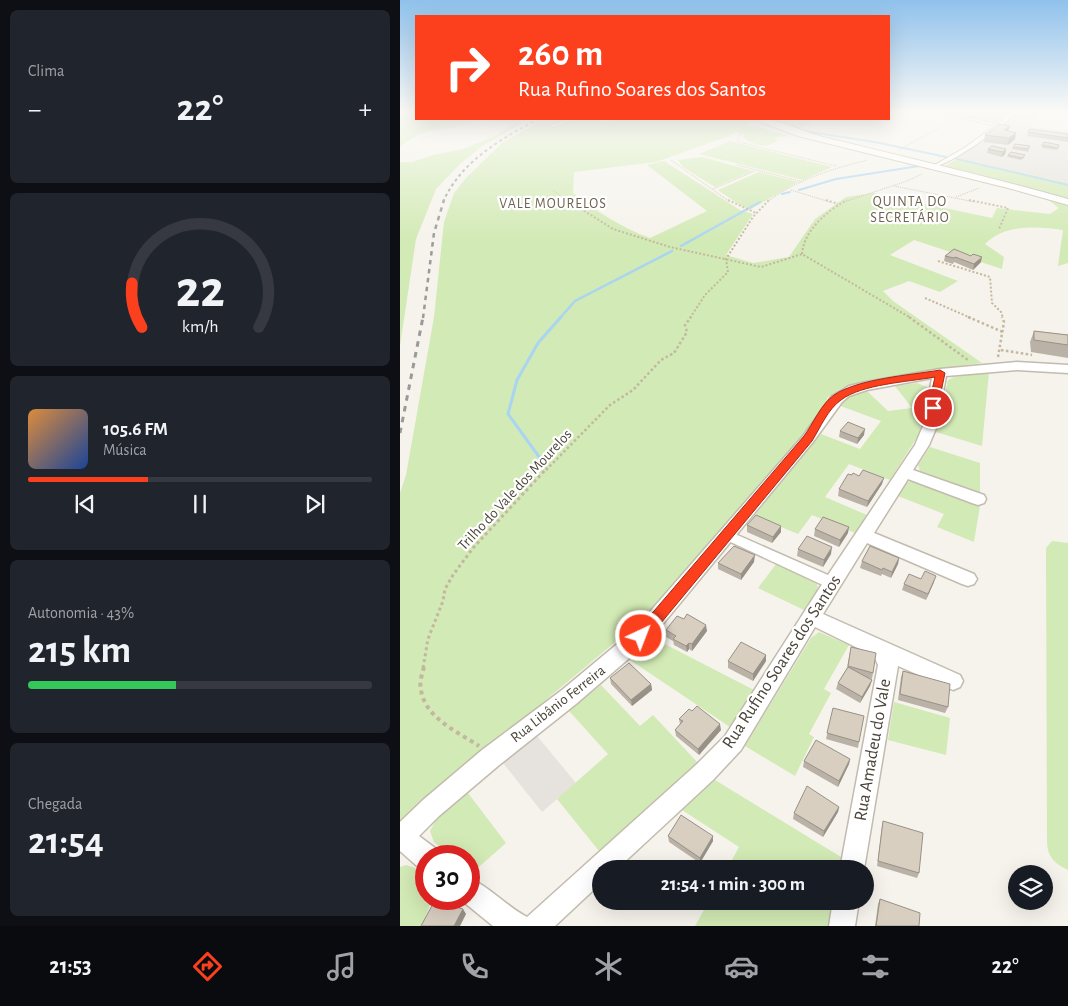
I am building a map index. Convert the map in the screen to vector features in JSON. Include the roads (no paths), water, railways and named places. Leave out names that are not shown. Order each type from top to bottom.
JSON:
[{"type":"street","points":[[885,155],[1012,186],[1068,202]]},
{"type":"street","name":"Rua Libânio Ferreira","points":[[401,838],[431,808],[490,758],[569,697],[641,636],[813,433],[831,403],[838,397],[859,387],[940,373],[1029,365],[1068,368]]},
{"type":"street","name":"Rua Rufino Soares dos Santos","points":[[536,926],[719,759],[744,726],[928,432],[940,373]]},
{"type":"street","points":[[904,472],[978,499]]},
{"type":"street","points":[[726,535],[832,583]]},
{"type":"street","points":[[863,535],[968,579]]},
{"type":"street","points":[[812,617],[953,681]]},
{"type":"street","name":"Rua Amadeu do Vale","points":[[854,860],[888,665],[882,650]]},
{"type":"street","points":[[401,838],[415,849]]},
{"type":"street","points":[[480,900],[503,918],[518,926]]},
{"type":"street","points":[[842,926],[845,910]]},
{"type":"lane","points":[[934,167],[956,155]]},
{"type":"waterway","points":[[938,155],[946,157]]},
{"type":"waterway","points":[[957,159],[1068,185]]},
{"type":"waterway","points":[[799,190],[836,179],[919,166]]},
{"type":"waterway","points":[[782,194],[790,192]]},
{"type":"waterway","points":[[681,246],[760,202]]},
{"type":"waterway","points":[[560,318],[575,301],[672,251]]},
{"type":"waterway","points":[[545,465],[508,414],[517,380],[538,343],[561,317]]},
{"type":"railway","points":[[444,200],[460,174],[480,155]]},
{"type":"railway","points":[[423,318],[434,233],[444,200]]},
{"type":"railway","points":[[400,433],[423,317]]},
{"type":"district","name":"VALE MOURELOS","points":[[553,204]]},
{"type":"district","name":"QUINTA DO SECRETÁRIO","points":[[910,210]]}]
